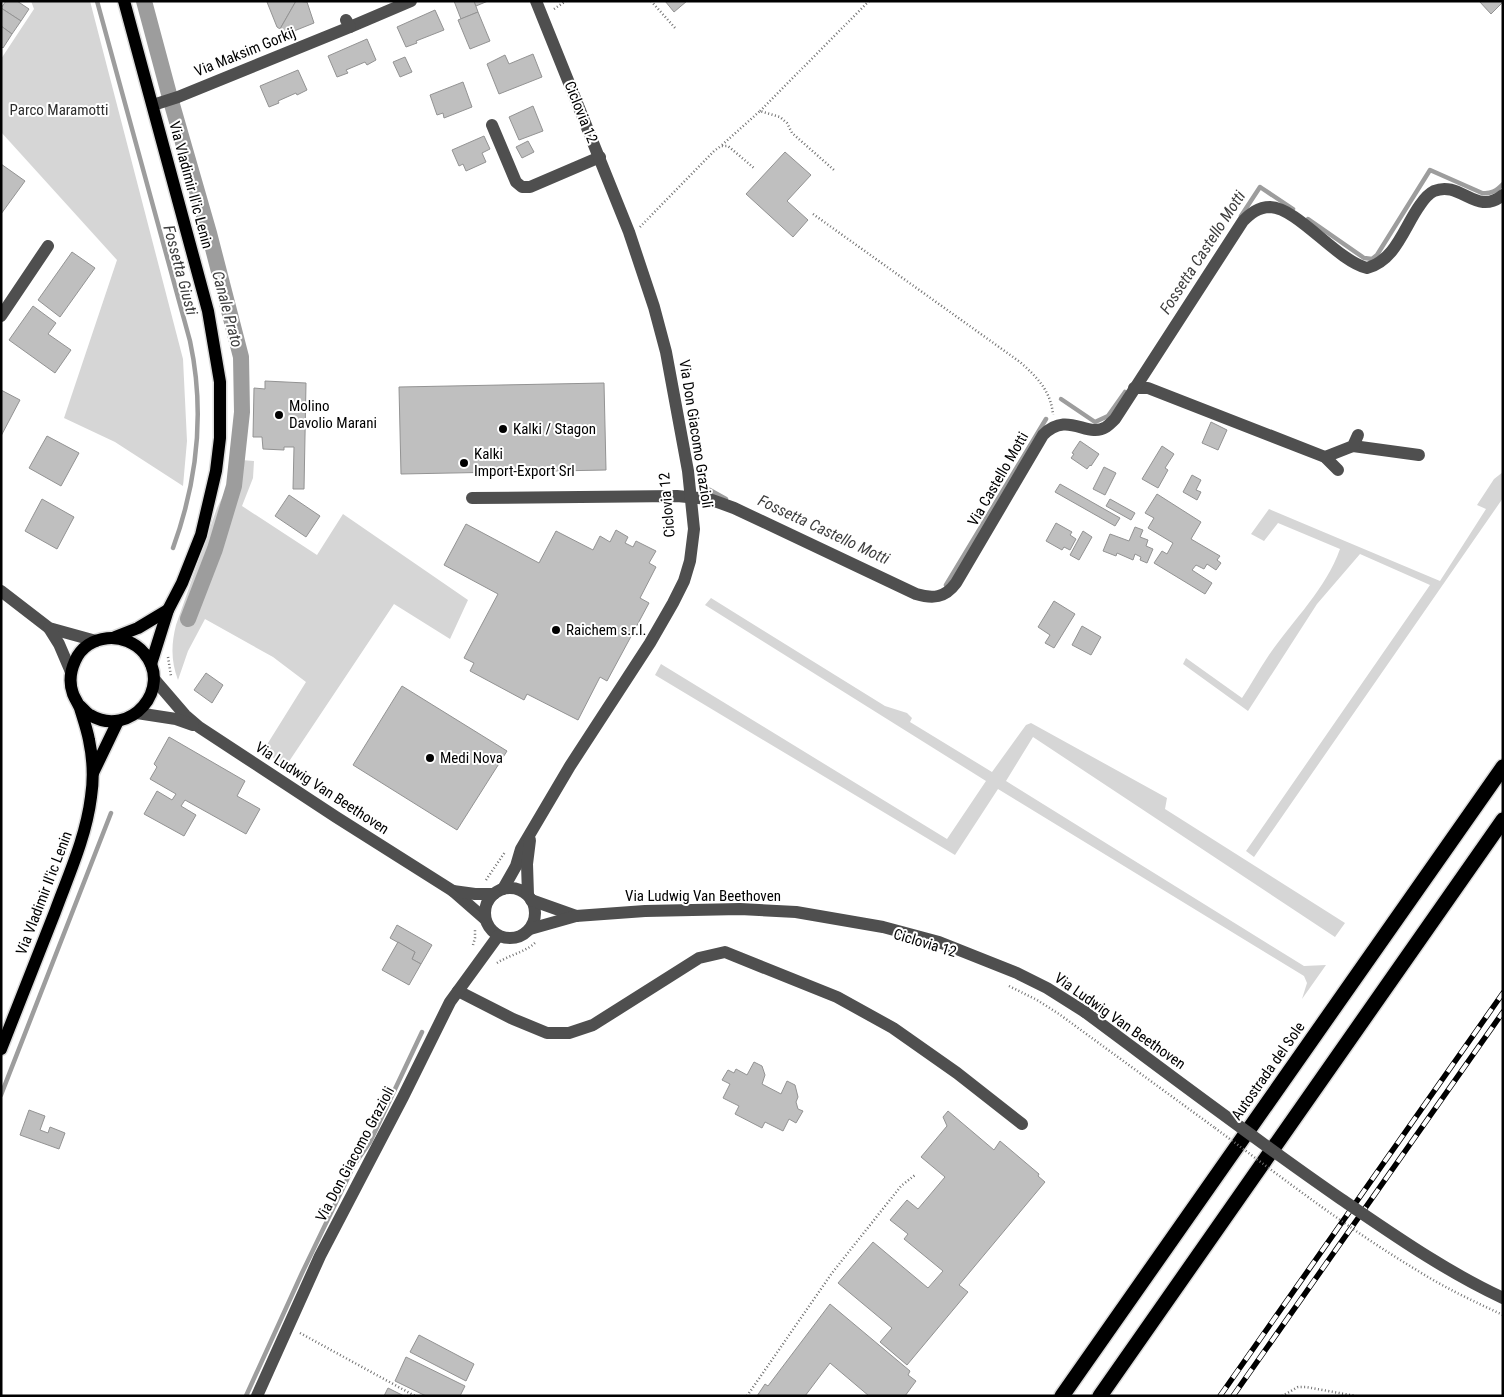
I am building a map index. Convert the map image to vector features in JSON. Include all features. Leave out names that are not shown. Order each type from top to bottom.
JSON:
[{"type":"highway","name":"Autostrada del Sole","points":[[1062,1396],[1503,767]]},
{"type":"highway","points":[[1100,1396],[1503,820]]},
{"type":"main road","name":"Via Vladimir Il'ic Lenin","points":[[124,1],[159,103],[208,311],[217,359],[221,405],[216,471],[203,527],[193,558],[168,610],[151,664]]},
{"type":"main road","points":[[71,672],[76,659],[84,648],[96,641],[115,638],[138,628],[168,610]]},
{"type":"main road","name":"Via Vladimir Il'ic Lenin","points":[[115,638],[126,640],[137,646],[151,664],[154,679],[149,698],[137,713]]},
{"type":"main road","name":"Via Vladimir Il'ic Lenin","points":[[1,1049],[81,842],[88,818],[93,773],[89,740],[79,705],[73,695],[70,683],[71,672]]},
{"type":"main road","points":[[79,705],[90,715],[103,720],[118,721],[137,713]]},
{"type":"main road","name":"Via Vladimir Il'ic Lenin","points":[[93,773],[118,721]]},
{"type":"street","name":"Via Maksim Gorkij","points":[[159,103],[178,97],[348,23],[411,1]]},
{"type":"street","name":"Via Don Giacomo Grazioli","points":[[498,892],[516,866],[521,849],[570,766],[650,643],[677,596],[690,561],[694,529],[692,498],[666,352],[654,307],[600,157],[536,1]]},
{"type":"street","points":[[492,125],[516,182],[522,187],[530,186],[600,157]]},
{"type":"street","name":"Via Castello Motti","points":[[472,498],[677,496],[709,499],[734,508],[916,594],[925,597],[938,597],[946,594],[956,584],[1043,434],[1050,428],[1062,424],[1096,430],[1107,427],[1114,419],[1243,221],[1252,212],[1269,207],[1285,212],[1351,262],[1367,268],[1378,264],[1390,255],[1414,213],[1432,192],[1451,189],[1484,203],[1492,202],[1503,195]]},
{"type":"street","points":[[1,316],[48,246]]},
{"type":"street","points":[[1134,388],[1148,388],[1325,457],[1338,470]]},
{"type":"street","points":[[1325,457],[1356,441],[1419,455]]},
{"type":"street","points":[[1,592],[49,628],[59,644],[71,672]]},
{"type":"street","points":[[49,628],[96,641]]},
{"type":"street","name":"Via Ludwig Van Beethoven","points":[[154,679],[185,715],[199,727],[453,891],[485,919],[498,936],[515,938],[523,935],[530,929],[576,916],[645,911],[740,909],[796,912],[883,927],[939,942],[996,964],[1047,988],[1085,1012],[1308,1177],[1421,1254],[1503,1298]]},
{"type":"street","name":"Via Ludwig Van Beethoven","points":[[137,713],[176,720],[199,727]]},
{"type":"street","name":"Via Don Giacomo Grazioli","points":[[530,898],[527,864],[531,834]]},
{"type":"street","name":"Via Ludwig Van Beethoven","points":[[453,891],[475,894],[516,889],[530,898],[576,916]]},
{"type":"street","points":[[485,919],[486,905],[498,892]]},
{"type":"street","points":[[530,898],[535,915],[530,929]]},
{"type":"street","name":"Via Don Giacomo Grazioli","points":[[257,1396],[320,1256],[450,1002],[498,936]]},
{"type":"street","points":[[458,991],[513,1019],[547,1033],[568,1033],[593,1025],[699,958],[724,952],[837,996],[893,1028],[957,1073],[1022,1124]]},
{"type":"path","points":[[651,1],[676,29]]},
{"type":"path","points":[[630,236],[714,152],[760,111],[869,1]]},
{"type":"path","points":[[760,111],[780,117],[787,123],[792,133],[834,170]]},
{"type":"path","points":[[721,146],[728,146],[754,168]]},
{"type":"path","points":[[813,214],[1033,373],[1052,401],[1053,416],[1050,428]]},
{"type":"path","points":[[158,641],[169,648],[168,662],[172,680]]},
{"type":"path","points":[[484,883],[507,849]]},
{"type":"path","points":[[473,924],[476,938],[472,948],[484,954],[496,964],[507,956],[524,950],[541,938]]},
{"type":"path","points":[[1003,983],[1037,1000],[1059,1014],[1214,1128]]},
{"type":"path","points":[[747,1396],[832,1273],[901,1186],[915,1174]]},
{"type":"path","points":[[288,1326],[415,1396]]},
{"type":"path","points":[[1282,1396],[1298,1387],[1356,1396]]},
{"type":"green space","name":"Parco Maramotti","points":[[31,1],[90,1],[183,359],[187,441],[183,486],[115,442],[64,418],[117,260],[1,132],[1,59],[34,9]]},
{"type":"green space","points":[[241,460],[254,461],[253,478],[242,506],[317,555],[343,514],[468,600],[450,639],[394,604],[286,766],[263,751],[306,682],[273,657],[205,619],[188,651],[178,680],[173,660],[173,639],[176,625],[217,508]]},
{"type":"green space","points":[[1503,472],[1503,498],[1254,857],[1246,851],[1430,585],[1360,554],[1317,604],[1248,711],[1183,664],[1186,658],[1242,698],[1276,645],[1326,579],[1340,549],[1278,523],[1264,541],[1251,534],[1269,509],[1440,581],[1486,509],[1477,505],[1494,479]]},
{"type":"green space","points":[[711,598],[885,706],[907,713],[912,718],[910,722],[992,772],[1026,725],[1031,723],[1167,798],[1165,809],[1345,923],[1335,937],[1033,737],[1006,781],[1304,966],[1326,965],[1302,999],[1307,983],[1304,976],[998,789],[955,855],[655,675],[661,664],[947,839],[986,781],[705,605]]},
{"type":"building","points":[[6,1],[17,1],[29,9],[21,21],[1,8]]},
{"type":"building","points":[[296,1],[280,29],[277,27],[267,2]]},
{"type":"building","points":[[296,1],[307,2],[314,23],[289,33],[280,29]]},
{"type":"building","points":[[454,1],[474,1],[478,12],[461,19]]},
{"type":"building","points":[[474,1],[488,1],[476,6]]},
{"type":"building","points":[[665,1],[687,1],[674,12]]},
{"type":"building","points":[[1479,1],[1503,1],[1503,2],[1491,14]]},
{"type":"building","points":[[1,8],[21,21],[12,34],[1,26]]},
{"type":"building","points":[[435,10],[444,30],[406,47],[397,27]]},
{"type":"building","points":[[478,12],[490,41],[470,49],[458,20]]},
{"type":"building","points":[[1,26],[12,34],[3,48],[1,46]]},
{"type":"building","points":[[367,39],[376,60],[367,65],[365,62],[346,70],[348,73],[337,77],[328,56]]},
{"type":"building","points":[[533,54],[542,77],[499,94],[487,64],[505,55],[509,64]]},
{"type":"building","points":[[405,57],[412,72],[400,77],[393,62]]},
{"type":"building","points":[[298,70],[307,90],[278,101],[279,103],[269,107],[260,86]]},
{"type":"building","points":[[463,82],[472,107],[444,118],[443,113],[437,115],[430,95]]},
{"type":"building","points":[[533,106],[543,131],[519,140],[509,117]]},
{"type":"building","points":[[484,136],[490,149],[482,153],[486,162],[466,171],[463,164],[459,166],[452,150]]},
{"type":"building","points":[[528,141],[534,152],[522,158],[516,147]]},
{"type":"building","points":[[785,152],[811,175],[787,201],[808,220],[793,237],[746,194]]},
{"type":"building","points":[[1,164],[25,181],[1,214]]},
{"type":"building","points":[[72,252],[95,268],[60,317],[38,300]]},
{"type":"building","points":[[33,306],[56,323],[48,334],[71,350],[55,373],[9,340]]},
{"type":"building","name":"Molino Davolio Marani","points":[[265,381],[306,383],[304,489],[293,489],[294,447],[284,447],[284,450],[263,449],[262,437],[253,437],[254,388],[265,389]]},
{"type":"building","name":"Kalki / Stagon","points":[[604,383],[606,470],[401,474],[399,387]]},
{"type":"building","points":[[1,390],[20,400],[1,436]]},
{"type":"building","points":[[1211,422],[1227,430],[1218,450],[1202,443]]},
{"type":"building","points":[[47,436],[79,453],[61,486],[29,468]]},
{"type":"building","points":[[1080,441],[1099,454],[1087,469],[1071,458]]},
{"type":"building","points":[[1162,446],[1174,454],[1165,468],[1168,470],[1158,488],[1142,479]]},
{"type":"building","points":[[1104,467],[1116,473],[1105,495],[1093,489]]},
{"type":"building","points":[[1192,475],[1201,480],[1196,490],[1201,492],[1197,500],[1183,492]]},
{"type":"building","points":[[1060,484],[1120,518],[1115,526],[1055,492]]},
{"type":"building","points":[[1157,494],[1201,522],[1191,539],[1220,556],[1217,560],[1221,563],[1216,570],[1207,564],[1204,569],[1196,565],[1192,570],[1212,583],[1205,594],[1154,563],[1162,551],[1167,554],[1173,543],[1148,528],[1154,518],[1145,513]]},
{"type":"building","points":[[289,495],[320,516],[306,537],[275,516]]},
{"type":"building","points":[[42,499],[74,517],[57,549],[25,531]]},
{"type":"building","points":[[1110,499],[1135,513],[1131,520],[1106,506]]},
{"type":"building","points":[[1056,523],[1072,532],[1070,535],[1076,539],[1070,550],[1064,547],[1062,550],[1046,541]]},
{"type":"building","name":"Raichem s.r.l.","points":[[466,524],[539,563],[556,531],[593,550],[600,536],[610,542],[616,530],[628,537],[625,543],[633,547],[636,541],[656,551],[649,563],[656,567],[640,598],[649,603],[607,681],[600,677],[578,720],[527,694],[524,700],[470,671],[474,663],[464,658],[498,594],[444,565]]},
{"type":"building","points":[[1135,527],[1143,530],[1140,537],[1148,540],[1146,546],[1153,549],[1147,563],[1140,560],[1141,557],[1135,554],[1133,560],[1117,553],[1116,556],[1103,551],[1110,534],[1129,541]]},
{"type":"building","points":[[1083,531],[1092,537],[1079,560],[1070,555]]},
{"type":"building","points":[[1054,601],[1075,614],[1054,648],[1045,643],[1050,635],[1038,627]]},
{"type":"building","points":[[1082,626],[1101,637],[1091,655],[1072,645]]},
{"type":"building","points":[[206,673],[223,685],[212,703],[194,690]]},
{"type":"building","name":"Medi Nova","points":[[402,686],[507,751],[457,830],[353,765]]},
{"type":"building","points":[[169,737],[245,781],[237,796],[260,809],[246,834],[185,800],[181,806],[196,815],[184,836],[144,814],[157,791],[172,800],[176,794],[150,779],[157,767],[154,764]]},
{"type":"building","points":[[397,925],[432,945],[421,964],[412,959],[415,952],[390,938]]},
{"type":"building","points":[[398,942],[415,952],[412,959],[421,964],[409,985],[382,970]]},
{"type":"building","points":[[754,1062],[762,1066],[765,1075],[762,1084],[781,1094],[787,1081],[795,1085],[798,1109],[803,1111],[796,1123],[789,1119],[783,1131],[765,1122],[762,1128],[735,1114],[739,1106],[723,1098],[730,1084],[722,1080],[728,1070],[734,1073],[736,1069],[747,1075]]},
{"type":"building","points":[[29,1110],[45,1116],[40,1130],[48,1133],[50,1127],[65,1133],[59,1149],[20,1135]]},
{"type":"building","points":[[948,1111],[994,1150],[1000,1141],[1039,1174],[1038,1176],[1045,1182],[959,1285],[968,1292],[907,1365],[880,1342],[892,1328],[838,1283],[873,1242],[928,1288],[943,1271],[904,1239],[908,1234],[890,1220],[907,1200],[918,1209],[945,1177],[921,1157],[947,1126],[943,1117]]},
{"type":"building","points":[[830,1304],[910,1371],[908,1375],[916,1381],[905,1396],[869,1396],[830,1363],[805,1396],[757,1396],[765,1384],[768,1386]]},
{"type":"building","points":[[419,1335],[474,1364],[466,1381],[410,1352]]},
{"type":"building","points":[[406,1357],[465,1386],[460,1396],[426,1396],[395,1381]]},
{"type":"building","points":[[388,1388],[404,1396],[384,1396]]},
{"type":"waterway","name":"Fossetta Giusti","points":[[97,1],[190,341],[195,367],[198,420],[193,472],[188,498],[173,548]]},
{"type":"waterway","name":"Canale Prato","points":[[144,1],[209,233],[241,357],[242,412],[234,486],[215,549],[188,619]]},
{"type":"waterway","name":"Fossetta Castello Motti","points":[[1308,219],[1364,258],[1372,259],[1377,255],[1430,170],[1482,193],[1493,192],[1503,184]]},
{"type":"waterway","name":"Fossetta Castello Motti","points":[[1241,216],[1260,187],[1293,209]]},
{"type":"waterway","name":"Fossetta Castello Motti","points":[[1061,399],[1095,422],[1108,416],[1125,392]]},
{"type":"waterway","name":"Fossetta Castello Motti","points":[[946,585],[1046,419]]},
{"type":"waterway","name":"Fossetta Castello Motti","points":[[708,489],[726,499]]},
{"type":"waterway","points":[[1,1095],[111,813]]},
{"type":"waterway","points":[[246,1396],[354,1165],[370,1142],[422,1032]]},
{"type":"railway","points":[[1220,1396],[1503,993]]},
{"type":"railway","points":[[1233,1396],[1503,1012]]},
{"type":"place","name":"Molino Davolio Marani","points":[[279,415]]},
{"type":"place","name":"Kalki / Stagon","points":[[503,429]]},
{"type":"place","name":"Kalki Import-Export Srl","points":[[464,463]]},
{"type":"place","name":"Raichem s.r.l.","points":[[556,630]]},
{"type":"place","name":"Medi Nova","points":[[430,758]]}]
